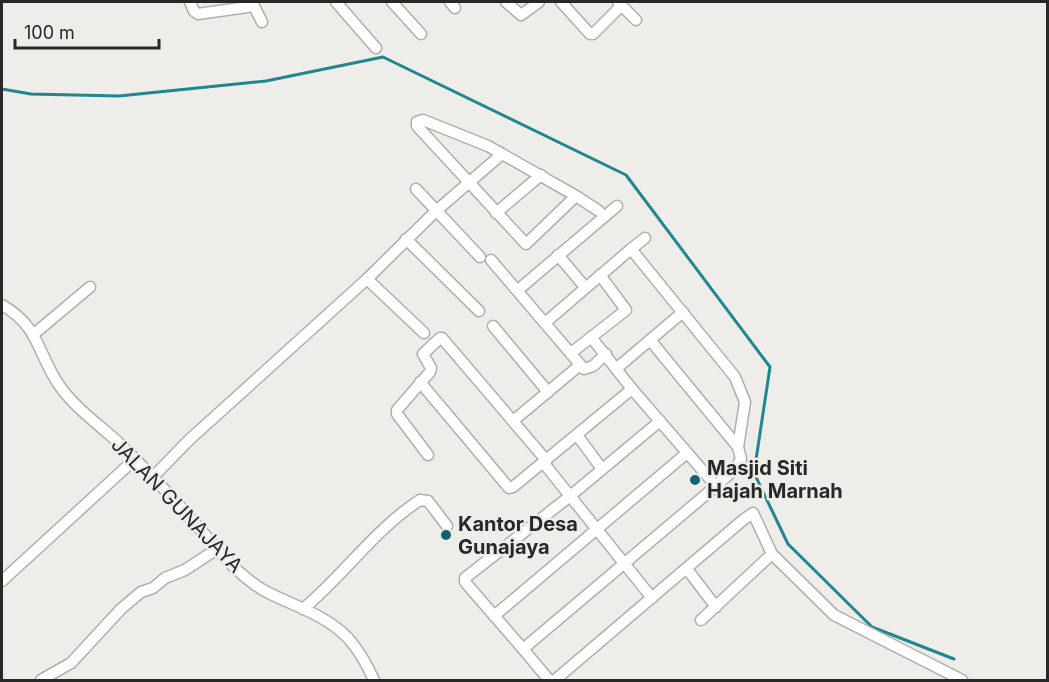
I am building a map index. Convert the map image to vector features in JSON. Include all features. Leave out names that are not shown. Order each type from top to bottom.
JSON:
[{"type":"street","points":[[190,2],[198,14],[253,4],[262,22]]},
{"type":"street","points":[[336,2],[376,48]]},
{"type":"street","points":[[392,2],[421,34]]},
{"type":"street","points":[[507,2],[521,15],[539,2]]},
{"type":"street","points":[[561,2],[587,33],[593,34],[619,4],[636,20]]},
{"type":"street","points":[[576,196],[526,244],[417,126],[419,120],[488,146],[576,196],[599,211]]},
{"type":"street","points":[[152,478],[189,440],[367,279],[436,211],[502,154]]},
{"type":"street","points":[[496,213],[540,175]]},
{"type":"street","points":[[416,189],[518,290],[584,369],[606,354]]},
{"type":"street","points":[[518,290],[616,206]]},
{"type":"street","points":[[546,322],[645,238]]},
{"type":"street","points":[[406,239],[479,311]]},
{"type":"street","points":[[523,649],[716,486],[736,468],[741,459],[738,447],[745,402],[735,376],[631,249]]},
{"type":"street","points":[[558,255],[585,287]]},
{"type":"street","points":[[571,353],[626,310],[600,275]]},
{"type":"street","points":[[367,279],[424,333]]},
{"type":"street","points":[[34,334],[90,287]]},
{"type":"street","name":"JALAN GUNAJAYA","points":[[2,305],[17,315],[34,334],[58,384],[69,397],[181,506],[217,549],[262,590],[328,622],[349,639],[374,681]]},
{"type":"street","points":[[617,368],[682,312]]},
{"type":"street","points":[[493,326],[548,392]]},
{"type":"street","points":[[591,337],[632,389],[716,486]]},
{"type":"street","points":[[428,455],[397,414],[398,407],[431,368],[423,354],[442,338],[546,460],[546,466],[569,497],[652,598]]},
{"type":"street","points":[[650,340],[738,447]]},
{"type":"street","points":[[513,421],[580,365]]},
{"type":"street","points":[[420,382],[509,488],[632,389]]},
{"type":"street","points":[[549,681],[465,582],[465,578],[569,497],[660,421]]},
{"type":"street","points":[[577,435],[602,469]]},
{"type":"street","points":[[495,616],[687,453]]},
{"type":"street","points":[[2,581],[134,460]]},
{"type":"street","points":[[303,609],[326,590],[406,508],[420,500],[428,501],[447,526]]},
{"type":"street","points":[[555,681],[753,513],[772,554],[834,615],[962,681]]},
{"type":"street","points":[[41,681],[71,663],[121,609],[141,592],[185,570],[217,549]]},
{"type":"street","points":[[701,620],[772,554]]},
{"type":"street","points":[[687,569],[716,607]]},
{"type":"waterway","points":[[2,89],[31,94],[119,96],[266,81],[383,57],[626,175],[770,367],[754,473],[788,544],[872,627],[954,659]]},
{"type":"place","name":"Masjid Siti Hajah Marnah","points":[[695,480]]},
{"type":"place","name":"Kantor Desa Gunajaya","points":[[446,535]]}]
